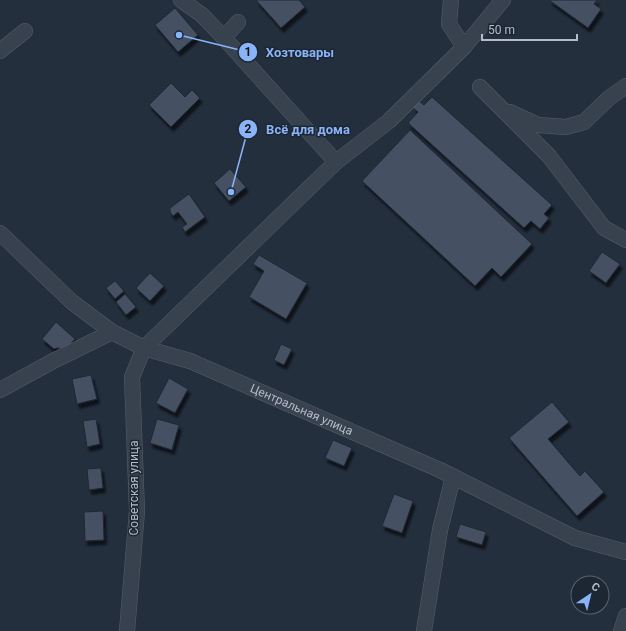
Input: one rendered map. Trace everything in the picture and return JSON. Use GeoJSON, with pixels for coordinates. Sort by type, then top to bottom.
{"type":"FeatureCollection","features":[{"type":"Feature","properties":{"kind":"street"},"geometry":{"type":"LineString","coordinates":[[181,0],[202,15],[336,162]]}},
{"type":"Feature","properties":{"kind":"street"},"geometry":{"type":"LineString","coordinates":[[451,0],[449,24],[464,47]]}},
{"type":"Feature","properties":{"kind":"street"},"geometry":{"type":"LineString","coordinates":[[144,348],[336,162],[389,121],[464,47],[503,0]]}},
{"type":"Feature","properties":{"kind":"street"},"geometry":{"type":"LineString","coordinates":[[224,38],[238,22]]}},
{"type":"Feature","properties":{"kind":"street"},"geometry":{"type":"LineString","coordinates":[[0,52],[25,32]]}},
{"type":"Feature","properties":{"kind":"street"},"geometry":{"type":"LineString","coordinates":[[501,108],[538,125],[566,127],[584,122],[609,98],[626,86]]}},
{"type":"Feature","properties":{"kind":"street"},"geometry":{"type":"LineString","coordinates":[[480,87],[549,156],[604,228],[626,240]]}},
{"type":"Feature","properties":{"kind":"street"},"geometry":{"type":"LineString","coordinates":[[331,141],[336,162]]}},
{"type":"Feature","properties":{"kind":"street","name":"Центральная улица"},"geometry":{"type":"LineString","coordinates":[[0,233],[72,302],[112,332],[144,348],[190,361],[453,476],[575,538],[626,552]]}},
{"type":"Feature","properties":{"kind":"street"},"geometry":{"type":"LineString","coordinates":[[0,390],[55,360],[112,332]]}},
{"type":"Feature","properties":{"kind":"street","name":"Советская улица"},"geometry":{"type":"LineString","coordinates":[[127,631],[137,511],[132,377],[144,348]]}},
{"type":"Feature","properties":{"kind":"street"},"geometry":{"type":"LineString","coordinates":[[424,631],[440,530],[453,476]]}},
{"type":"Feature","properties":{"kind":"street"},"geometry":{"type":"LineString","coordinates":[[621,631],[626,616]]}},
{"type":"Feature","properties":{"kind":"building"},"geometry":{"type":"Polygon","coordinates":[[[256,0],[299,0],[305,7],[281,28],[256,0]]]}},
{"type":"Feature","properties":{"kind":"building"},"geometry":{"type":"Polygon","coordinates":[[[549,0],[597,0],[594,4],[601,9],[588,28],[549,0]]]}},
{"type":"Feature","properties":{"kind":"building"},"geometry":{"type":"Polygon","coordinates":[[[175,8],[198,35],[178,52],[155,25],[175,8]]]}},
{"type":"Feature","properties":{"kind":"building"},"geometry":{"type":"Polygon","coordinates":[[[171,83],[185,97],[192,90],[200,98],[171,127],[149,105],[171,83]]]}},
{"type":"Feature","properties":{"kind":"building"},"geometry":{"type":"Polygon","coordinates":[[[432,97],[552,205],[544,214],[549,218],[540,229],[531,221],[524,228],[408,123],[418,112],[413,108],[419,101],[424,105],[432,97]]]}},
{"type":"Feature","properties":{"kind":"building"},"geometry":{"type":"Polygon","coordinates":[[[410,130],[532,244],[501,277],[492,268],[475,286],[362,181],[410,130]]]}},
{"type":"Feature","properties":{"kind":"building"},"geometry":{"type":"Polygon","coordinates":[[[230,169],[246,187],[229,201],[214,183],[230,169]]]}},
{"type":"Feature","properties":{"kind":"building"},"geometry":{"type":"Polygon","coordinates":[[[189,194],[205,217],[185,232],[182,227],[187,224],[178,212],[173,216],[170,212],[170,208],[189,194]]]}},
{"type":"Feature","properties":{"kind":"building"},"geometry":{"type":"Polygon","coordinates":[[[602,252],[620,264],[606,283],[589,271],[602,252]]]}},
{"type":"Feature","properties":{"kind":"building"},"geometry":{"type":"Polygon","coordinates":[[[259,255],[307,283],[286,319],[249,297],[264,271],[253,264],[259,255]]]}},
{"type":"Feature","properties":{"kind":"building"},"geometry":{"type":"Polygon","coordinates":[[[150,273],[164,286],[150,301],[136,288],[150,273]]]}},
{"type":"Feature","properties":{"kind":"building"},"geometry":{"type":"Polygon","coordinates":[[[115,281],[124,291],[115,299],[106,288],[115,281]]]}},
{"type":"Feature","properties":{"kind":"building"},"geometry":{"type":"Polygon","coordinates":[[[125,294],[136,307],[126,315],[116,302],[125,294]]]}},
{"type":"Feature","properties":{"kind":"building"},"geometry":{"type":"Polygon","coordinates":[[[56,322],[75,339],[66,349],[54,349],[42,339],[56,322]]]}},
{"type":"Feature","properties":{"kind":"building"},"geometry":{"type":"Polygon","coordinates":[[[281,344],[292,349],[284,365],[274,360],[281,344]]]}},
{"type":"Feature","properties":{"kind":"building"},"geometry":{"type":"Polygon","coordinates":[[[91,375],[97,399],[77,404],[72,379],[91,375]]]}},
{"type":"Feature","properties":{"kind":"building"},"geometry":{"type":"Polygon","coordinates":[[[169,378],[188,389],[175,413],[156,403],[169,378]]]}},
{"type":"Feature","properties":{"kind":"building"},"geometry":{"type":"Polygon","coordinates":[[[552,402],[569,422],[548,439],[580,476],[585,471],[604,492],[577,516],[509,438],[552,402]]]}},
{"type":"Feature","properties":{"kind":"building"},"geometry":{"type":"Polygon","coordinates":[[[96,419],[100,444],[87,447],[83,421],[96,419]]]}},
{"type":"Feature","properties":{"kind":"building"},"geometry":{"type":"Polygon","coordinates":[[[157,419],[179,425],[172,450],[150,443],[157,419]]]}},
{"type":"Feature","properties":{"kind":"building"},"geometry":{"type":"Polygon","coordinates":[[[333,440],[352,448],[344,466],[325,458],[333,440]]]}},
{"type":"Feature","properties":{"kind":"building"},"geometry":{"type":"Polygon","coordinates":[[[101,468],[103,488],[89,490],[87,469],[101,468]]]}},
{"type":"Feature","properties":{"kind":"building"},"geometry":{"type":"Polygon","coordinates":[[[394,494],[413,501],[402,533],[382,526],[394,494]]]}},
{"type":"Feature","properties":{"kind":"building"},"geometry":{"type":"Polygon","coordinates":[[[103,511],[104,540],[85,541],[84,512],[103,511]]]}},
{"type":"Feature","properties":{"kind":"building"},"geometry":{"type":"Polygon","coordinates":[[[460,524],[486,532],[482,545],[456,537],[460,524]]]}},
{"type":"Feature","properties":{"kind":"place","name":"Хозтовары"},"geometry":{"type":"Point","coordinates":[179,35]}},
{"type":"Feature","properties":{"kind":"place","name":"Всё для дома"},"geometry":{"type":"Point","coordinates":[231,192]}}]}
